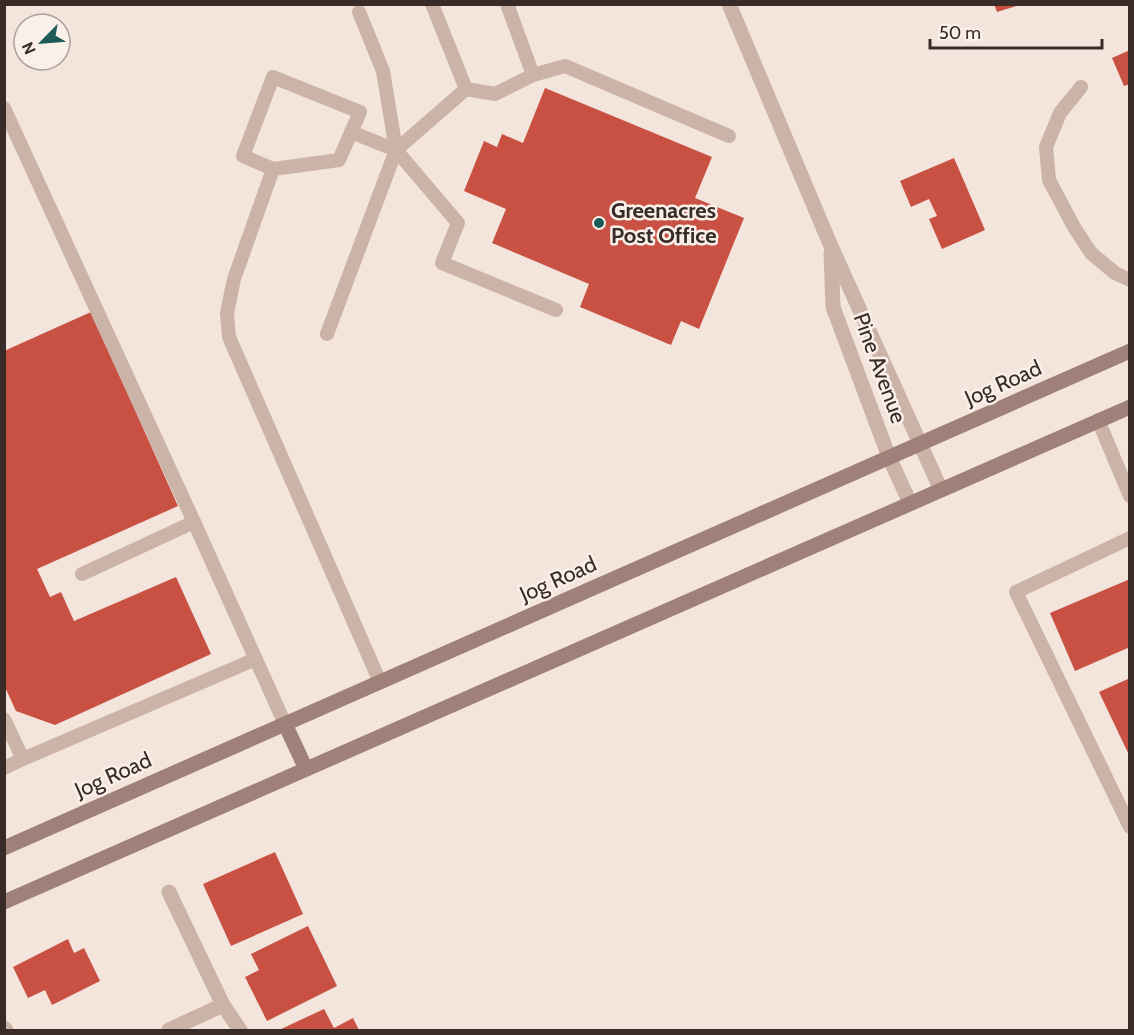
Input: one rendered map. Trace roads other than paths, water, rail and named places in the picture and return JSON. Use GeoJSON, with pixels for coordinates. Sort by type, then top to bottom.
{"type":"FeatureCollection","features":[{"type":"Feature","properties":{"kind":"main road","name":"Jog Road"},"geometry":{"type":"LineString","coordinates":[[4,848],[1130,351]]}},
{"type":"Feature","properties":{"kind":"main road"},"geometry":{"type":"LineString","coordinates":[[4,902],[1130,406]]}},
{"type":"Feature","properties":{"kind":"main road"},"geometry":{"type":"LineString","coordinates":[[285,724],[306,769]]}},
{"type":"Feature","properties":{"kind":"street","name":"Pine Avenue"},"geometry":{"type":"LineString","coordinates":[[729,4],[830,244],[941,490]]}},
{"type":"Feature","properties":{"kind":"street","name":"Pine Avenue"},"geometry":{"type":"LineString","coordinates":[[830,244],[833,307],[889,457],[910,503]]}},
{"type":"Feature","properties":{"kind":"street"},"geometry":{"type":"LineString","coordinates":[[169,892],[223,1005],[240,1030]]}},
{"type":"Feature","properties":{"kind":"street"},"geometry":{"type":"LineString","coordinates":[[169,1030],[223,1005]]}},
{"type":"Feature","properties":{"kind":"lane"},"geometry":{"type":"LineString","coordinates":[[432,4],[466,89]]}},
{"type":"Feature","properties":{"kind":"lane"},"geometry":{"type":"LineString","coordinates":[[507,4],[533,75]]}},
{"type":"Feature","properties":{"kind":"lane"},"geometry":{"type":"LineString","coordinates":[[359,12],[383,71],[396,150]]}},
{"type":"Feature","properties":{"kind":"lane"},"geometry":{"type":"LineString","coordinates":[[466,89],[495,94],[533,75],[565,66],[729,136]]}},
{"type":"Feature","properties":{"kind":"lane"},"geometry":{"type":"LineString","coordinates":[[273,77],[360,112],[339,160],[273,169],[243,156],[273,77]]}},
{"type":"Feature","properties":{"kind":"lane"},"geometry":{"type":"LineString","coordinates":[[1081,87],[1060,113],[1046,147],[1049,180],[1091,254],[1115,273],[1130,280]]}},
{"type":"Feature","properties":{"kind":"lane"},"geometry":{"type":"LineString","coordinates":[[327,333],[396,150],[466,89]]}},
{"type":"Feature","properties":{"kind":"lane"},"geometry":{"type":"LineString","coordinates":[[4,108],[285,724]]}},
{"type":"Feature","properties":{"kind":"lane"},"geometry":{"type":"LineString","coordinates":[[351,132],[396,150],[458,223],[442,263],[556,310]]}},
{"type":"Feature","properties":{"kind":"lane"},"geometry":{"type":"LineString","coordinates":[[273,169],[234,279],[227,314],[229,337],[380,682]]}},
{"type":"Feature","properties":{"kind":"lane"},"geometry":{"type":"LineString","coordinates":[[1098,420],[1130,496]]}},
{"type":"Feature","properties":{"kind":"lane"},"geometry":{"type":"LineString","coordinates":[[82,574],[194,522]]}},
{"type":"Feature","properties":{"kind":"lane"},"geometry":{"type":"LineString","coordinates":[[1130,538],[1016,592],[1130,827]]}},
{"type":"Feature","properties":{"kind":"lane"},"geometry":{"type":"LineString","coordinates":[[4,768],[256,659]]}},
{"type":"Feature","properties":{"kind":"lane"},"geometry":{"type":"LineString","coordinates":[[4,718],[23,759]]}},
{"type":"Feature","properties":{"kind":"place","name":"Greenacres Post Office"},"geometry":{"type":"Point","coordinates":[599,223]}}]}
